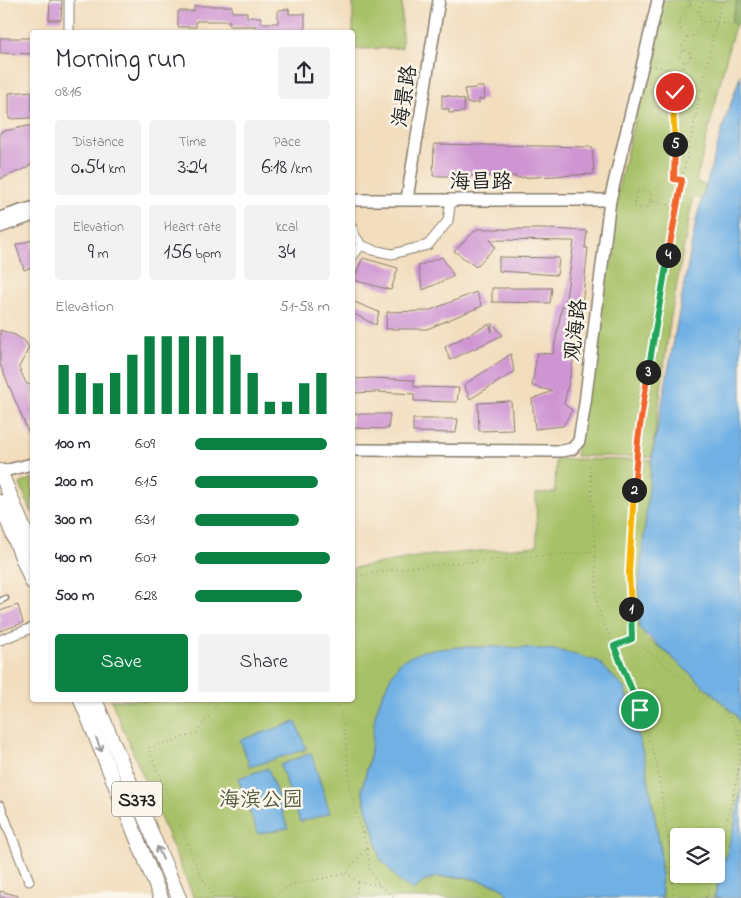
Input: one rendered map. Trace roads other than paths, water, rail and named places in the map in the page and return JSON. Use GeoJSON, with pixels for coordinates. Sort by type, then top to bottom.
{"type":"FeatureCollection","features":[{"type":"Feature","properties":{"kind":"main road"},"geometry":{"type":"LineString","coordinates":[[0,471],[30,544]]}},
{"type":"Feature","properties":{"kind":"main road"},"geometry":{"type":"LineString","coordinates":[[0,502],[30,577]]}},
{"type":"Feature","properties":{"kind":"main road","name":"S373"},"geometry":{"type":"LineString","coordinates":[[82,702],[161,898]]}},
{"type":"Feature","properties":{"kind":"main road","name":"S373"},"geometry":{"type":"LineString","coordinates":[[97,702],[179,898]]}},
{"type":"Feature","properties":{"kind":"street"},"geometry":{"type":"LineString","coordinates":[[69,0],[69,30]]}},
{"type":"Feature","properties":{"kind":"street","name":"海景路"},"geometry":{"type":"LineString","coordinates":[[407,199],[439,0]]}},
{"type":"Feature","properties":{"kind":"street","name":"观海路"},"geometry":{"type":"LineString","coordinates":[[355,450],[562,451],[572,449],[578,441],[585,403],[610,200],[658,0]]}},
{"type":"Feature","properties":{"kind":"street"},"geometry":{"type":"LineString","coordinates":[[355,236],[362,245],[373,250],[392,254],[428,245],[448,221],[451,199]]}},
{"type":"Feature","properties":{"kind":"street","name":"海昌路"},"geometry":{"type":"LineString","coordinates":[[355,200],[610,200]]}},
{"type":"Feature","properties":{"kind":"street"},"geometry":{"type":"LineString","coordinates":[[0,218],[30,208]]}},
{"type":"Feature","properties":{"kind":"street"},"geometry":{"type":"LineString","coordinates":[[0,227],[30,216]]}},
{"type":"Feature","properties":{"kind":"street"},"geometry":{"type":"LineString","coordinates":[[355,253],[362,245]]}},
{"type":"Feature","properties":{"kind":"street"},"geometry":{"type":"LineString","coordinates":[[0,471],[30,464]]}},
{"type":"Feature","properties":{"kind":"street"},"geometry":{"type":"LineString","coordinates":[[0,640],[30,629]]}},
{"type":"Feature","properties":{"kind":"street"},"geometry":{"type":"LineString","coordinates":[[0,806],[29,881]]}},
{"type":"Feature","properties":{"kind":"lane"},"geometry":{"type":"LineString","coordinates":[[0,601],[6,598]]}},
{"type":"Feature","properties":{"kind":"water"},"geometry":{"type":"Polygon","coordinates":[[[741,74],[741,725],[736,715],[639,628],[639,585],[652,457],[697,216],[725,120],[741,74]]]}},
{"type":"Feature","properties":{"kind":"water"},"geometry":{"type":"Polygon","coordinates":[[[459,647],[557,650],[598,661],[625,689],[645,761],[660,846],[662,898],[510,898],[500,886],[465,877],[436,877],[425,881],[413,890],[399,881],[380,858],[362,789],[370,756],[375,716],[380,700],[391,676],[401,661],[423,651],[459,647]]]}},
{"type":"Feature","properties":{"kind":"water"},"geometry":{"type":"Polygon","coordinates":[[[296,722],[306,749],[250,767],[240,740],[296,722]]]}},
{"type":"Feature","properties":{"kind":"water"},"geometry":{"type":"Polygon","coordinates":[[[311,753],[330,813],[300,822],[280,765],[311,753]]]}},
{"type":"Feature","properties":{"kind":"water"},"geometry":{"type":"Polygon","coordinates":[[[268,768],[288,828],[258,834],[238,778],[268,768]]]}},
{"type":"Feature","properties":{"kind":"water"},"geometry":{"type":"Polygon","coordinates":[[[741,789],[741,898],[714,898],[718,883],[725,883],[725,859],[735,823],[741,789]]]}},
{"type":"Feature","properties":{"kind":"park label","name":"海滨公园"},"geometry":{"type":"Point","coordinates":[261,799]}}]}
